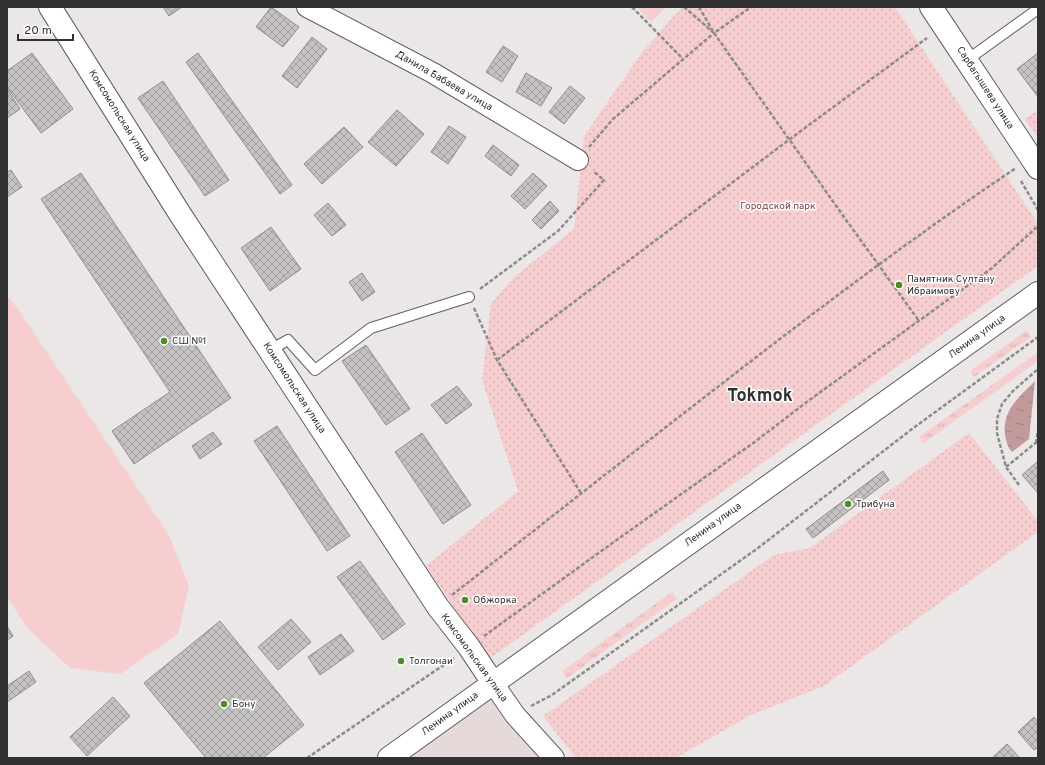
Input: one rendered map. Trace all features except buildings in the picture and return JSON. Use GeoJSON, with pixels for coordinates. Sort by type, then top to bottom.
{"type":"FeatureCollection","features":[{"type":"Feature","properties":{"kind":"street","name":"Комсомольская улица"},"geometry":{"type":"LineString","coordinates":[[50,7],[180,214],[438,607],[469,647],[515,715],[554,758]]}},
{"type":"Feature","properties":{"kind":"street","name":"Данила Бабаева улица"},"geometry":{"type":"LineString","coordinates":[[307,7],[433,73],[578,160]]}},
{"type":"Feature","properties":{"kind":"street","name":"Сарбагышева улица"},"geometry":{"type":"LineString","coordinates":[[931,7],[1035,163]]}},
{"type":"Feature","properties":{"kind":"street","name":"Ленина улица"},"geometry":{"type":"LineString","coordinates":[[389,758],[1038,293]]}},
{"type":"Feature","properties":{"kind":"lane"},"geometry":{"type":"LineString","coordinates":[[967,60],[1038,8]]}},
{"type":"Feature","properties":{"kind":"lane"},"geometry":{"type":"LineString","coordinates":[[270,350],[288,340],[315,370],[371,328],[469,297]]}},
{"type":"Feature","properties":{"kind":"path"},"geometry":{"type":"LineString","coordinates":[[632,7],[683,59]]}},
{"type":"Feature","properties":{"kind":"path"},"geometry":{"type":"LineString","coordinates":[[684,7],[714,33]]}},
{"type":"Feature","properties":{"kind":"path"},"geometry":{"type":"LineString","coordinates":[[699,7],[714,33],[919,321]]}},
{"type":"Feature","properties":{"kind":"path"},"geometry":{"type":"LineString","coordinates":[[714,33],[750,7]]}},
{"type":"Feature","properties":{"kind":"path"},"geometry":{"type":"LineString","coordinates":[[497,360],[790,139],[944,26]]}},
{"type":"Feature","properties":{"kind":"path"},"geometry":{"type":"LineString","coordinates":[[438,607],[581,493],[878,265],[1035,163]]}},
{"type":"Feature","properties":{"kind":"path"},"geometry":{"type":"LineString","coordinates":[[308,758],[469,647],[610,544],[756,441],[808,401],[992,268],[1038,226]]}},
{"type":"Feature","properties":{"kind":"path"},"geometry":{"type":"LineString","coordinates":[[469,297],[497,360],[581,493]]}},
{"type":"Feature","properties":{"kind":"path"},"geometry":{"type":"LineString","coordinates":[[515,715],[552,695],[758,548],[912,430],[1038,337]]}},
{"type":"Feature","properties":{"kind":"path"},"geometry":{"type":"LineString","coordinates":[[1019,485],[1006,467],[997,433],[997,419],[1002,404],[1038,369]]}},
{"type":"Feature","properties":{"kind":"path"},"geometry":{"type":"LineString","coordinates":[[1006,467],[1037,442],[1038,430]]}},
{"type":"Feature","properties":{"kind":"shaded area"},"geometry":{"type":"Polygon","coordinates":[[[491,694],[545,758],[404,758],[491,694]]]}},
{"type":"Feature","properties":{"kind":"green space"},"geometry":{"type":"Polygon","coordinates":[[[637,7],[666,7],[651,22],[637,7]]]}},
{"type":"Feature","properties":{"kind":"green space","name":"Городской парк"},"geometry":{"type":"Polygon","coordinates":[[[682,7],[895,7],[1038,224],[1038,266],[489,659],[426,566],[518,491],[482,380],[491,304],[513,278],[574,229],[584,136],[643,51],[682,7]]]}},
{"type":"Feature","properties":{"kind":"green space"},"geometry":{"type":"Polygon","coordinates":[[[1038,110],[1038,138],[1025,119],[1038,110]]]}},
{"type":"Feature","properties":{"kind":"green space"},"geometry":{"type":"Polygon","coordinates":[[[7,296],[18,309],[169,535],[189,586],[178,634],[120,674],[70,668],[28,629],[7,597],[7,296]]]}},
{"type":"Feature","properties":{"kind":"green space"},"geometry":{"type":"Polygon","coordinates":[[[1027,330],[1031,337],[974,377],[970,371],[1027,330]]]}},
{"type":"Feature","properties":{"kind":"green space"},"geometry":{"type":"Polygon","coordinates":[[[1038,352],[1038,361],[924,443],[919,437],[1038,352]]]}},
{"type":"Feature","properties":{"kind":"green space"},"geometry":{"type":"Polygon","coordinates":[[[969,433],[1038,521],[1038,532],[824,686],[749,716],[676,758],[576,758],[543,716],[774,555],[810,548],[969,433]]]}},
{"type":"Feature","properties":{"kind":"green space"},"geometry":{"type":"Polygon","coordinates":[[[672,592],[677,599],[567,678],[562,671],[672,592]]]}},
{"type":"Feature","properties":{"kind":"water"},"geometry":{"type":"Polygon","coordinates":[[[1035,381],[1029,439],[1012,452],[1007,444],[1005,435],[1006,418],[1013,405],[1035,381]]]}},
{"type":"Feature","properties":{"kind":"place","name":"Памятник Султану Ибраимову"},"geometry":{"type":"Point","coordinates":[899,285]}},
{"type":"Feature","properties":{"kind":"place","name":"СШ №1"},"geometry":{"type":"Point","coordinates":[164,341]}},
{"type":"Feature","properties":{"kind":"place","name":"Трибуна"},"geometry":{"type":"Point","coordinates":[848,504]}},
{"type":"Feature","properties":{"kind":"place","name":"Обжорка"},"geometry":{"type":"Point","coordinates":[465,600]}},
{"type":"Feature","properties":{"kind":"place","name":"Толгонаи"},"geometry":{"type":"Point","coordinates":[401,661]}},
{"type":"Feature","properties":{"kind":"place","name":"Бону"},"geometry":{"type":"Point","coordinates":[224,704]}},
{"type":"Feature","properties":{"kind":"district","name":"Tokmok"},"geometry":{"type":"Point","coordinates":[760,396]}}]}
